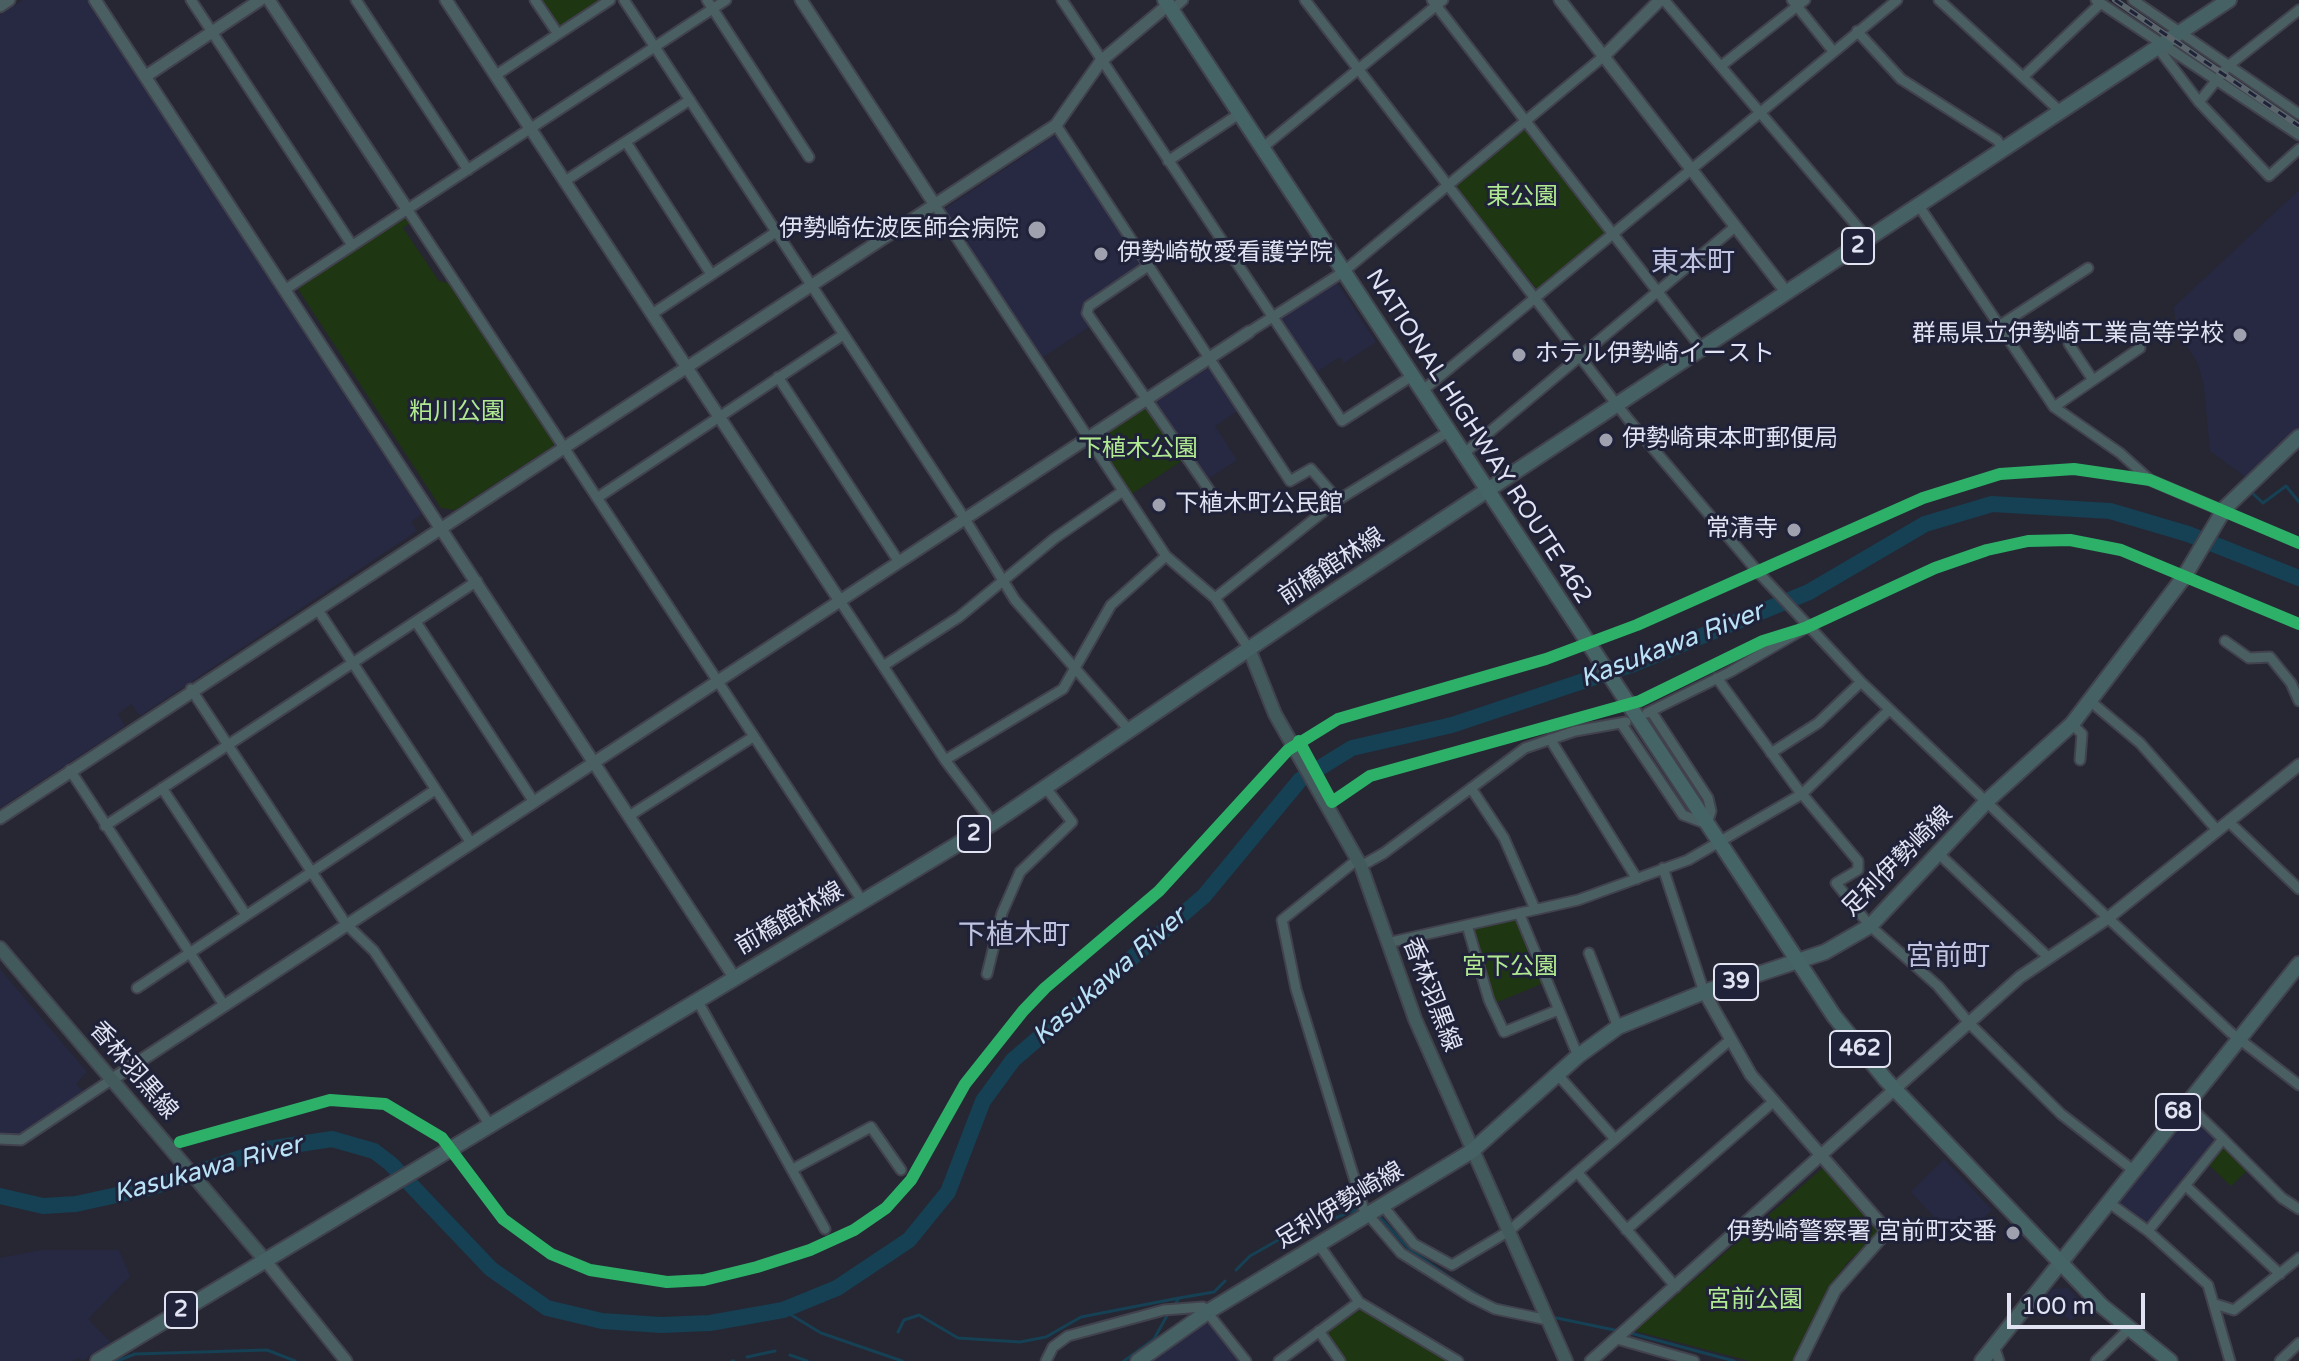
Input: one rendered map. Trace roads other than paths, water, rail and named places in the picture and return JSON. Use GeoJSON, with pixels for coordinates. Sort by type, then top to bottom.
{"type":"FeatureCollection","features":[{"type":"Feature","properties":{"kind":"highway","name":"NATIONAL HIGHWAY ROUTE 462"},"geometry":{"type":"LineString","coordinates":[[1168,5],[1834,1016],[1895,1090],[2061,1263],[2128,1330],[2170,1361]]}},
{"type":"Feature","properties":{"kind":"main road","name":"2"},"geometry":{"type":"LineString","coordinates":[[1487,491],[2161,47],[2219,3]]}},
{"type":"Feature","properties":{"kind":"main road","name":"足利伊勢崎線"},"geometry":{"type":"LineString","coordinates":[[1138,1361],[1209,1311],[1319,1245],[1371,1209],[1472,1151],[1578,1056],[1618,1027],[1704,992],[1836,947],[1870,926],[1988,800],[2072,724],[2186,574],[2222,512],[2299,437]]}},
{"type":"Feature","properties":{"kind":"main road","name":"前橋館林線"},"geometry":{"type":"LineString","coordinates":[[98,1361],[993,823],[1487,491]]}},
{"type":"Feature","properties":{"kind":"main road","name":"香林羽黒線"},"geometry":{"type":"LineString","coordinates":[[1249,649],[1274,712],[1360,862],[1415,1019],[1566,1361]]}},
{"type":"Feature","properties":{"kind":"main road","name":"香林羽黒線"},"geometry":{"type":"LineString","coordinates":[[0,948],[264,1259]]}},
{"type":"Feature","properties":{"kind":"main road","name":"68"},"geometry":{"type":"LineString","coordinates":[[1982,1361],[2299,964]]}},
{"type":"Feature","properties":{"kind":"street"},"geometry":{"type":"LineString","coordinates":[[0,6],[9,0]]}},
{"type":"Feature","properties":{"kind":"street"},"geometry":{"type":"LineString","coordinates":[[95,0],[734,977]]}},
{"type":"Feature","properties":{"kind":"street"},"geometry":{"type":"LineString","coordinates":[[191,0],[352,245]]}},
{"type":"Feature","properties":{"kind":"street"},"geometry":{"type":"LineString","coordinates":[[146,76],[260,0]]}},
{"type":"Feature","properties":{"kind":"street"},"geometry":{"type":"LineString","coordinates":[[269,0],[863,902]]}},
{"type":"Feature","properties":{"kind":"street"},"geometry":{"type":"LineString","coordinates":[[356,0],[468,170]]}},
{"type":"Feature","properties":{"kind":"street"},"geometry":{"type":"LineString","coordinates":[[446,0],[945,760],[993,823]]}},
{"type":"Feature","properties":{"kind":"street"},"geometry":{"type":"LineString","coordinates":[[535,0],[558,34]]}},
{"type":"Feature","properties":{"kind":"street"},"geometry":{"type":"LineString","coordinates":[[496,75],[610,0]]}},
{"type":"Feature","properties":{"kind":"street"},"geometry":{"type":"LineString","coordinates":[[624,0],[965,519],[1002,581],[1130,731]]}},
{"type":"Feature","properties":{"kind":"street"},"geometry":{"type":"LineString","coordinates":[[286,289],[654,47],[710,4],[726,0]]}},
{"type":"Feature","properties":{"kind":"street"},"geometry":{"type":"LineString","coordinates":[[801,0],[1166,556],[1215,598],[1249,649]]}},
{"type":"Feature","properties":{"kind":"street"},"geometry":{"type":"LineString","coordinates":[[1062,0],[1342,421],[1412,376]]}},
{"type":"Feature","properties":{"kind":"street"},"geometry":{"type":"LineString","coordinates":[[0,818],[191,689],[318,610],[1056,125],[1101,61],[1168,5],[1183,0]]}},
{"type":"Feature","properties":{"kind":"street"},"geometry":{"type":"LineString","coordinates":[[1305,0],[1618,404],[1758,572],[1889,710],[1988,800],[2108,918],[2238,1039],[2299,1085]]}},
{"type":"Feature","properties":{"kind":"street"},"geometry":{"type":"LineString","coordinates":[[1560,0],[1787,293]]}},
{"type":"Feature","properties":{"kind":"street"},"geometry":{"type":"LineString","coordinates":[[0,1139],[21,1140],[1343,272],[1604,56],[1662,0],[1868,239]]}},
{"type":"Feature","properties":{"kind":"street"},"geometry":{"type":"LineString","coordinates":[[1422,391],[1897,0]]}},
{"type":"Feature","properties":{"kind":"street"},"geometry":{"type":"LineString","coordinates":[[2133,0],[2299,114]]}},
{"type":"Feature","properties":{"kind":"street"},"geometry":{"type":"LineString","coordinates":[[1943,1],[2061,112]]}},
{"type":"Feature","properties":{"kind":"street"},"geometry":{"type":"LineString","coordinates":[[1262,148],[1437,2],[1702,349]]}},
{"type":"Feature","properties":{"kind":"street"},"geometry":{"type":"LineString","coordinates":[[1721,66],[1798,2],[1833,51]]}},
{"type":"Feature","properties":{"kind":"street"},"geometry":{"type":"LineString","coordinates":[[2023,77],[2098,2],[2161,47],[2299,135]]}},
{"type":"Feature","properties":{"kind":"street"},"geometry":{"type":"LineString","coordinates":[[710,4],[809,157]]}},
{"type":"Feature","properties":{"kind":"street"},"geometry":{"type":"LineString","coordinates":[[2199,102],[2228,66],[2299,10]]}},
{"type":"Feature","properties":{"kind":"street"},"geometry":{"type":"LineString","coordinates":[[1857,31],[1901,79],[1986,132],[2004,150]]}},
{"type":"Feature","properties":{"kind":"street"},"geometry":{"type":"LineString","coordinates":[[2161,47],[2199,102],[2269,176],[2299,149]]}},
{"type":"Feature","properties":{"kind":"street"},"geometry":{"type":"LineString","coordinates":[[565,181],[690,100]]}},
{"type":"Feature","properties":{"kind":"street"},"geometry":{"type":"LineString","coordinates":[[1168,161],[1239,114]]}},
{"type":"Feature","properties":{"kind":"street"},"geometry":{"type":"LineString","coordinates":[[1056,125],[1290,481],[1311,469],[1338,500]]}},
{"type":"Feature","properties":{"kind":"street"},"geometry":{"type":"LineString","coordinates":[[626,142],[711,274]]}},
{"type":"Feature","properties":{"kind":"street"},"geometry":{"type":"LineString","coordinates":[[1919,206],[2054,407],[2120,453],[2150,480],[2222,512]]}},
{"type":"Feature","properties":{"kind":"street"},"geometry":{"type":"LineString","coordinates":[[1462,455],[1736,226]]}},
{"type":"Feature","properties":{"kind":"street"},"geometry":{"type":"LineString","coordinates":[[652,314],[776,232]]}},
{"type":"Feature","properties":{"kind":"street"},"geometry":{"type":"LineString","coordinates":[[1148,266],[1089,306],[1087,313],[1214,497]]}},
{"type":"Feature","properties":{"kind":"street"},"geometry":{"type":"LineString","coordinates":[[1999,326],[2088,268]]}},
{"type":"Feature","properties":{"kind":"street"},"geometry":{"type":"LineString","coordinates":[[597,498],[843,335]]}},
{"type":"Feature","properties":{"kind":"street"},"geometry":{"type":"LineString","coordinates":[[2069,344],[2093,380]]}},
{"type":"Feature","properties":{"kind":"street"},"geometry":{"type":"LineString","coordinates":[[2054,407],[2140,348]]}},
{"type":"Feature","properties":{"kind":"street"},"geometry":{"type":"LineString","coordinates":[[778,377],[899,562]]}},
{"type":"Feature","properties":{"kind":"street"},"geometry":{"type":"LineString","coordinates":[[1215,598],[1338,500],[1448,432]]}},
{"type":"Feature","properties":{"kind":"street"},"geometry":{"type":"LineString","coordinates":[[883,666],[959,617],[1123,491]]}},
{"type":"Feature","properties":{"kind":"street"},"geometry":{"type":"LineString","coordinates":[[945,760],[1063,689],[1111,605],[1166,556]]}},
{"type":"Feature","properties":{"kind":"street"},"geometry":{"type":"LineString","coordinates":[[105,826],[477,581]]}},
{"type":"Feature","properties":{"kind":"street"},"geometry":{"type":"LineString","coordinates":[[318,610],[471,843]]}},
{"type":"Feature","properties":{"kind":"street"},"geometry":{"type":"LineString","coordinates":[[416,622],[534,802]]}},
{"type":"Feature","properties":{"kind":"street"},"geometry":{"type":"LineString","coordinates":[[1546,1317],[1495,1309],[1471,1297],[1401,1253],[1371,1209],[1296,989],[1282,920],[1526,747],[1624,722],[1683,815],[1707,824],[1710,804],[1649,712],[1717,678],[1807,624]]}},
{"type":"Feature","properties":{"kind":"street"},"geometry":{"type":"LineString","coordinates":[[2225,641],[2249,658],[2270,657],[2291,683],[2299,701]]}},
{"type":"Feature","properties":{"kind":"street"},"geometry":{"type":"LineString","coordinates":[[1717,678],[1802,794],[1858,861],[1858,870],[1836,883],[1870,926],[1938,986],[1970,1024],[2061,1114],[2133,1170]]}},
{"type":"Feature","properties":{"kind":"street"},"geometry":{"type":"LineString","coordinates":[[1771,753],[1818,723],[1861,682]]}},
{"type":"Feature","properties":{"kind":"street"},"geometry":{"type":"LineString","coordinates":[[191,689],[346,924],[374,951],[490,1125]]}},
{"type":"Feature","properties":{"kind":"street"},"geometry":{"type":"LineString","coordinates":[[2090,701],[2140,743],[2217,830]]}},
{"type":"Feature","properties":{"kind":"street"},"geometry":{"type":"LineString","coordinates":[[1387,943],[1596,895],[1688,860],[1802,794],[1889,710]]}},
{"type":"Feature","properties":{"kind":"street"},"geometry":{"type":"LineString","coordinates":[[2072,724],[2082,734],[2080,760]]}},
{"type":"Feature","properties":{"kind":"street"},"geometry":{"type":"LineString","coordinates":[[629,816],[753,737]]}},
{"type":"Feature","properties":{"kind":"street"},"geometry":{"type":"LineString","coordinates":[[1550,739],[1637,879]]}},
{"type":"Feature","properties":{"kind":"street"},"geometry":{"type":"LineString","coordinates":[[1591,1361],[2020,977],[2108,918],[2299,765]]}},
{"type":"Feature","properties":{"kind":"street"},"geometry":{"type":"LineString","coordinates":[[70,770],[224,1005]]}},
{"type":"Feature","properties":{"kind":"street"},"geometry":{"type":"LineString","coordinates":[[162,788],[246,915]]}},
{"type":"Feature","properties":{"kind":"street"},"geometry":{"type":"LineString","coordinates":[[987,974],[997,944],[1002,913],[1020,872],[1072,822],[1046,788]]}},
{"type":"Feature","properties":{"kind":"street"},"geometry":{"type":"LineString","coordinates":[[1471,788],[1504,838],[1535,909]]}},
{"type":"Feature","properties":{"kind":"street"},"geometry":{"type":"LineString","coordinates":[[137,988],[435,790]]}},
{"type":"Feature","properties":{"kind":"street"},"geometry":{"type":"LineString","coordinates":[[2228,821],[2299,889]]}},
{"type":"Feature","properties":{"kind":"street"},"geometry":{"type":"LineString","coordinates":[[1939,854],[2048,957]]}},
{"type":"Feature","properties":{"kind":"street"},"geometry":{"type":"LineString","coordinates":[[1663,868],[1704,992],[1730,1040],[1773,1102],[1887,1231],[1835,1290],[1800,1361]]}},
{"type":"Feature","properties":{"kind":"street"},"geometry":{"type":"LineString","coordinates":[[1519,913],[1578,1056]]}},
{"type":"Feature","properties":{"kind":"street"},"geometry":{"type":"LineString","coordinates":[[1467,925],[1489,1000],[1504,1032],[1558,1010]]}},
{"type":"Feature","properties":{"kind":"street"},"geometry":{"type":"LineString","coordinates":[[1589,953],[1618,1027]]}},
{"type":"Feature","properties":{"kind":"street"},"geometry":{"type":"LineString","coordinates":[[697,1000],[825,1229]]}},
{"type":"Feature","properties":{"kind":"street"},"geometry":{"type":"LineString","coordinates":[[1371,1209],[1414,1244],[1452,1265],[1509,1231],[1730,1040]]}},
{"type":"Feature","properties":{"kind":"street"},"geometry":{"type":"LineString","coordinates":[[1558,1075],[1615,1139]]}},
{"type":"Feature","properties":{"kind":"street"},"geometry":{"type":"LineString","coordinates":[[1626,1230],[1773,1102]]}},
{"type":"Feature","properties":{"kind":"street"},"geometry":{"type":"LineString","coordinates":[[2186,1103],[2282,1198],[2299,1209]]}},
{"type":"Feature","properties":{"kind":"street"},"geometry":{"type":"LineString","coordinates":[[793,1169],[871,1127],[901,1170]]}},
{"type":"Feature","properties":{"kind":"street"},"geometry":{"type":"LineString","coordinates":[[2148,1231],[2223,1139]]}},
{"type":"Feature","properties":{"kind":"street"},"geometry":{"type":"LineString","coordinates":[[1577,1172],[1676,1287]]}},
{"type":"Feature","properties":{"kind":"street"},"geometry":{"type":"LineString","coordinates":[[2186,1186],[2280,1274]]}},
{"type":"Feature","properties":{"kind":"street"},"geometry":{"type":"LineString","coordinates":[[2108,1202],[2201,1276],[2215,1304],[2230,1361]]}},
{"type":"Feature","properties":{"kind":"street"},"geometry":{"type":"LineString","coordinates":[[1319,1245],[1359,1302],[1456,1361]]}},
{"type":"Feature","properties":{"kind":"street"},"geometry":{"type":"LineString","coordinates":[[2215,1304],[2234,1310],[2299,1258]]}},
{"type":"Feature","properties":{"kind":"street"},"geometry":{"type":"LineString","coordinates":[[264,1259],[345,1361]]}},
{"type":"Feature","properties":{"kind":"street"},"geometry":{"type":"LineString","coordinates":[[1279,1361],[1359,1302]]}},
{"type":"Feature","properties":{"kind":"street"},"geometry":{"type":"LineString","coordinates":[[1046,1361],[1053,1347],[1068,1336],[1164,1310],[1203,1307],[1246,1361]]}},
{"type":"Feature","properties":{"kind":"street"},"geometry":{"type":"LineString","coordinates":[[2096,1361],[2128,1330]]}},
{"type":"Feature","properties":{"kind":"street"},"geometry":{"type":"LineString","coordinates":[[1319,1331],[1340,1361]]}},
{"type":"Feature","properties":{"kind":"street"},"geometry":{"type":"LineString","coordinates":[[1622,1334],[1694,1361]]}},
{"type":"Feature","properties":{"kind":"street"},"geometry":{"type":"LineString","coordinates":[[2280,1361],[2299,1343]]}},
{"type":"Feature","properties":{"kind":"street"},"geometry":{"type":"LineString","coordinates":[[1994,1346],[1999,1361]]}},
{"type":"Feature","properties":{"kind":"waterway"},"geometry":{"type":"LineString","coordinates":[[2249,490],[2263,503],[2286,486],[2299,502]]}},
{"type":"Feature","properties":{"kind":"waterway","name":"Kasukawa River"},"geometry":{"type":"LineString","coordinates":[[0,1196],[43,1206],[76,1204],[153,1187],[267,1149],[332,1139],[374,1151],[391,1164],[491,1269],[547,1308],[602,1321],[661,1325],[710,1323],[783,1310],[837,1288],[909,1240],[948,1192],[983,1101],[1013,1060],[1204,896],[1300,780],[1352,748],[1452,725],[1631,665],[1809,592],[1925,524],[1992,504],[2110,511],[2188,534],[2299,578]]}},
{"type":"Feature","properties":{"kind":"waterway"},"geometry":{"type":"LineString","coordinates":[[1236,1270],[1250,1256],[1280,1239],[1369,1205],[1372,1208]]}},
{"type":"Feature","properties":{"kind":"waterway"},"geometry":{"type":"LineString","coordinates":[[1377,1214],[1409,1249],[1452,1279],[1492,1303],[1513,1308]]}},
{"type":"Feature","properties":{"kind":"waterway"},"geometry":{"type":"LineString","coordinates":[[1174,1306],[1179,1298],[1214,1292],[1225,1281]]}},
{"type":"Feature","properties":{"kind":"waterway"},"geometry":{"type":"LineString","coordinates":[[898,1332],[904,1320],[919,1315],[958,1338],[1020,1342],[1046,1337],[1081,1317],[1179,1298]]}},
{"type":"Feature","properties":{"kind":"waterway"},"geometry":{"type":"LineString","coordinates":[[783,1310],[821,1333],[902,1361]]}},
{"type":"Feature","properties":{"kind":"waterway"},"geometry":{"type":"LineString","coordinates":[[1124,1361],[1154,1339],[1169,1312]]}},
{"type":"Feature","properties":{"kind":"waterway"},"geometry":{"type":"LineString","coordinates":[[1552,1317],[1619,1331]]}},
{"type":"Feature","properties":{"kind":"waterway"},"geometry":{"type":"LineString","coordinates":[[1630,1333],[1734,1361]]}},
{"type":"Feature","properties":{"kind":"waterway"},"geometry":{"type":"LineString","coordinates":[[117,1361],[135,1354],[267,1350],[295,1361]]}},
{"type":"Feature","properties":{"kind":"waterway"},"geometry":{"type":"LineString","coordinates":[[747,1357],[775,1351]]}},
{"type":"Feature","properties":{"kind":"waterway"},"geometry":{"type":"LineString","coordinates":[[790,1355],[807,1361]]}},
{"type":"Feature","properties":{"kind":"railway"},"geometry":{"type":"LineString","coordinates":[[2115,0],[2299,126]]}},
{"type":"Feature","properties":{"kind":"place","name":"伊勢崎佐波医師会病院"},"geometry":{"type":"Point","coordinates":[1037,230]}},
{"type":"Feature","properties":{"kind":"place","name":"伊勢崎敬愛看護学院"},"geometry":{"type":"Point","coordinates":[1101,254]}},
{"type":"Feature","properties":{"kind":"place","name":"群馬県立伊勢崎工業高等学校"},"geometry":{"type":"Point","coordinates":[2240,335]}},
{"type":"Feature","properties":{"kind":"place","name":"ホテル伊勢崎イースト"},"geometry":{"type":"Point","coordinates":[1519,355]}},
{"type":"Feature","properties":{"kind":"place","name":"伊勢崎東本町郵便局"},"geometry":{"type":"Point","coordinates":[1606,440]}},
{"type":"Feature","properties":{"kind":"place","name":"下植木町公民館"},"geometry":{"type":"Point","coordinates":[1159,505]}},
{"type":"Feature","properties":{"kind":"place","name":"常清寺"},"geometry":{"type":"Point","coordinates":[1794,530]}},
{"type":"Feature","properties":{"kind":"place","name":"伊勢崎警察署 宮前町交番"},"geometry":{"type":"Point","coordinates":[2013,1233]}},
{"type":"Feature","properties":{"kind":"district","name":"東本町"},"geometry":{"type":"Point","coordinates":[1693,264]}},
{"type":"Feature","properties":{"kind":"district","name":"下植木町"},"geometry":{"type":"Point","coordinates":[1014,937]}},
{"type":"Feature","properties":{"kind":"district","name":"宮前町"},"geometry":{"type":"Point","coordinates":[1948,958]}},
{"type":"Feature","properties":{"kind":"park label","name":"東公園"},"geometry":{"type":"Point","coordinates":[1522,198]}},
{"type":"Feature","properties":{"kind":"park label","name":"粕川公園"},"geometry":{"type":"Point","coordinates":[457,413]}},
{"type":"Feature","properties":{"kind":"park label","name":"下植木公園"},"geometry":{"type":"Point","coordinates":[1138,450]}},
{"type":"Feature","properties":{"kind":"park label","name":"宮下公園"},"geometry":{"type":"Point","coordinates":[1510,968]}},
{"type":"Feature","properties":{"kind":"park label","name":"宮前公園"},"geometry":{"type":"Point","coordinates":[1755,1301]}}]}
